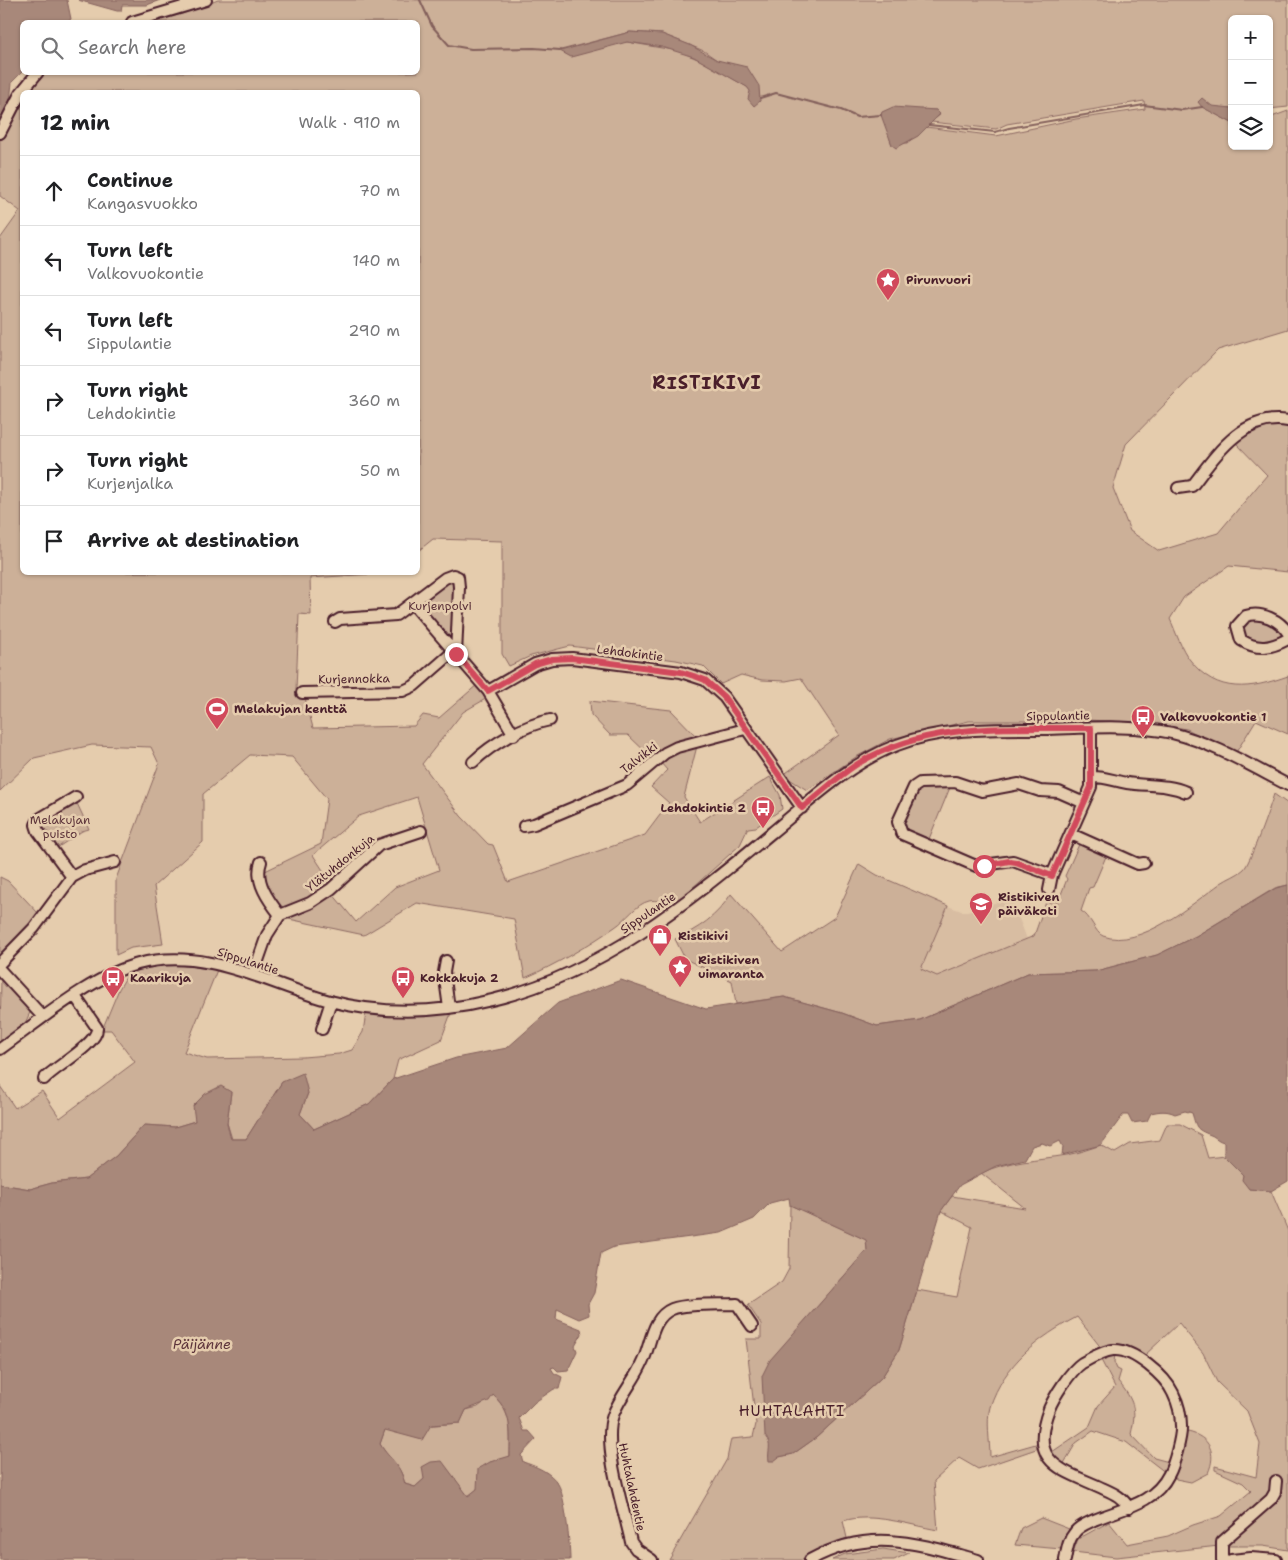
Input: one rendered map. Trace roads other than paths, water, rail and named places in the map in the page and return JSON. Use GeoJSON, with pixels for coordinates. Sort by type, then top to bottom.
{"type":"FeatureCollection","features":[{"type":"Feature","properties":{"kind":"street"},"geometry":{"type":"LineString","coordinates":[[139,20],[206,0]]}},
{"type":"Feature","properties":{"kind":"street"},"geometry":{"type":"LineString","coordinates":[[23,90],[36,75]]}},
{"type":"Feature","properties":{"kind":"street"},"geometry":{"type":"LineString","coordinates":[[0,133],[20,94]]}},
{"type":"Feature","properties":{"kind":"street"},"geometry":{"type":"LineString","coordinates":[[1178,488],[1192,486],[1224,446],[1246,428],[1261,421],[1273,419],[1288,421]]}},
{"type":"Feature","properties":{"kind":"street"},"geometry":{"type":"LineString","coordinates":[[335,622],[340,619],[396,615],[445,578],[453,575],[458,577],[460,587],[454,653]]}},
{"type":"Feature","properties":{"kind":"street"},"geometry":{"type":"LineString","coordinates":[[412,604],[488,691],[514,735]]}},
{"type":"Feature","properties":{"kind":"street"},"geometry":{"type":"LineString","coordinates":[[1288,633],[1279,624],[1260,615],[1246,616],[1237,626],[1241,640],[1260,648],[1273,647],[1288,639]]}},
{"type":"Feature","properties":{"kind":"street","name":"Kurjennokka"},"geometry":{"type":"LineString","coordinates":[[302,693],[403,691],[414,686],[454,653]]}},
{"type":"Feature","properties":{"kind":"street","name":"Lehdokintie"},"geometry":{"type":"LineString","coordinates":[[488,691],[535,664],[552,659],[572,658],[681,672],[705,680],[724,697],[802,808]]}},
{"type":"Feature","properties":{"kind":"street"},"geometry":{"type":"LineString","coordinates":[[473,762],[482,754],[514,735],[538,722],[550,720]]}},
{"type":"Feature","properties":{"kind":"street"},"geometry":{"type":"LineString","coordinates":[[1049,890],[1052,876],[1084,803],[1093,777],[1091,728]]}},
{"type":"Feature","properties":{"kind":"street","name":"Sippulantie"},"geometry":{"type":"LineString","coordinates":[[0,1049],[44,1017],[116,972],[140,963],[164,959],[210,961],[331,1001],[389,1010],[449,1008],[489,1001],[530,989],[570,973],[610,952],[690,899],[858,763],[893,746],[920,738],[963,730],[1091,728],[1153,730],[1189,738],[1216,749],[1288,786]]}},
{"type":"Feature","properties":{"kind":"street","name":"Talvikki"},"geometry":{"type":"LineString","coordinates":[[524,826],[534,824],[627,785],[665,753],[677,747],[745,729]]}},
{"type":"Feature","properties":{"kind":"street"},"geometry":{"type":"LineString","coordinates":[[1093,777],[1107,776],[1124,783],[1177,788],[1186,792]]}},
{"type":"Feature","properties":{"kind":"street"},"geometry":{"type":"LineString","coordinates":[[1052,876],[1013,861],[976,866],[902,834],[898,822],[914,787],[920,784],[954,782],[982,791],[1013,783],[1040,791],[1059,792],[1084,803]]}},
{"type":"Feature","properties":{"kind":"street"},"geometry":{"type":"LineString","coordinates":[[72,877],[38,831],[36,825],[39,819],[76,797]]}},
{"type":"Feature","properties":{"kind":"street","name":"Ylätuhdonkuja"},"geometry":{"type":"LineString","coordinates":[[280,915],[310,903],[331,889],[379,845],[421,830]]}},
{"type":"Feature","properties":{"kind":"street"},"geometry":{"type":"LineString","coordinates":[[1070,834],[1138,864],[1144,863]]}},
{"type":"Feature","properties":{"kind":"street"},"geometry":{"type":"LineString","coordinates":[[0,963],[34,928],[72,877],[85,870],[115,862]]}},
{"type":"Feature","properties":{"kind":"street"},"geometry":{"type":"LineString","coordinates":[[253,975],[267,935],[280,915],[269,901],[261,884],[259,869],[261,862]]}},
{"type":"Feature","properties":{"kind":"street"},"geometry":{"type":"LineString","coordinates":[[446,961],[444,972],[449,1008]]}},
{"type":"Feature","properties":{"kind":"street"},"geometry":{"type":"LineString","coordinates":[[0,970],[44,1017]]}},
{"type":"Feature","properties":{"kind":"street"},"geometry":{"type":"LineString","coordinates":[[44,1079],[52,1070],[93,1040],[97,1033],[97,1028],[76,996]]}},
{"type":"Feature","properties":{"kind":"street"},"geometry":{"type":"LineString","coordinates":[[322,1029],[331,1001]]}},
{"type":"Feature","properties":{"kind":"street","name":"Huhtalahdentie"},"geometry":{"type":"LineString","coordinates":[[652,1560],[636,1549],[631,1542],[610,1446],[609,1429],[614,1412],[643,1361],[655,1326],[665,1313],[680,1307],[737,1304],[752,1326]]}},
{"type":"Feature","properties":{"kind":"street"},"geometry":{"type":"LineString","coordinates":[[1065,1560],[1068,1545],[1075,1531],[1085,1524],[1129,1508],[1146,1501],[1170,1473],[1182,1428],[1179,1409],[1172,1392],[1161,1376],[1134,1356],[1114,1350],[1080,1364],[1059,1392],[1045,1420],[1042,1443],[1048,1460],[1065,1471],[1117,1495],[1129,1508]]}},
{"type":"Feature","properties":{"kind":"street"},"geometry":{"type":"LineString","coordinates":[[1222,1560],[1222,1542],[1271,1499],[1275,1492],[1276,1481]]}},
{"type":"Feature","properties":{"kind":"street"},"geometry":{"type":"LineString","coordinates":[[810,1560],[849,1543],[888,1540],[910,1542],[978,1560]]}},
{"type":"Feature","properties":{"kind":"street"},"geometry":{"type":"LineString","coordinates":[[1232,1560],[1251,1558],[1276,1560]]}},
{"type":"Feature","properties":{"kind":"water"},"geometry":{"type":"Polygon","coordinates":[[[0,0],[67,0],[70,20],[20,20],[20,74],[12,82],[10,102],[0,123],[0,0]]]}},
{"type":"Feature","properties":{"kind":"water"},"geometry":{"type":"Polygon","coordinates":[[[78,0],[160,0],[147,5],[122,5],[121,11],[117,11],[78,0]]]}},
{"type":"Feature","properties":{"kind":"water"},"geometry":{"type":"Polygon","coordinates":[[[630,32],[662,34],[690,45],[717,60],[747,67],[759,86],[760,101],[754,106],[748,99],[750,91],[747,87],[694,57],[662,47],[627,42],[571,57],[560,51],[630,32]]]}},
{"type":"Feature","properties":{"kind":"water"},"geometry":{"type":"Polygon","coordinates":[[[1202,98],[1212,106],[1228,108],[1228,121],[1202,107],[1198,102],[1202,98]]]}},
{"type":"Feature","properties":{"kind":"water"},"geometry":{"type":"Polygon","coordinates":[[[893,107],[936,110],[940,114],[918,136],[896,148],[892,145],[881,115],[882,112],[893,107]]]}},
{"type":"Feature","properties":{"kind":"water","name":"Päijänne"},"geometry":{"type":"Polygon","coordinates":[[[1288,885],[1288,1181],[1271,1191],[1249,1189],[1242,1180],[1243,1175],[1224,1156],[1224,1142],[1198,1128],[1192,1113],[1185,1111],[1175,1114],[1163,1111],[1151,1113],[1147,1121],[1132,1123],[1128,1115],[1123,1115],[1101,1145],[1062,1155],[1063,1147],[1060,1141],[1050,1146],[1042,1143],[1032,1146],[1025,1159],[996,1166],[960,1185],[941,1211],[899,1350],[882,1377],[817,1437],[793,1454],[769,1461],[769,1445],[765,1436],[762,1376],[770,1360],[867,1250],[866,1240],[790,1205],[789,1198],[770,1203],[754,1219],[721,1233],[614,1247],[601,1253],[594,1293],[588,1304],[589,1315],[579,1319],[557,1309],[556,1319],[581,1329],[582,1334],[575,1346],[577,1351],[568,1370],[558,1371],[554,1367],[551,1368],[554,1373],[562,1377],[559,1389],[554,1389],[535,1402],[519,1418],[524,1431],[529,1431],[536,1439],[521,1455],[523,1462],[547,1473],[555,1480],[561,1490],[567,1520],[570,1560],[0,1560],[0,1184],[30,1189],[52,1183],[86,1179],[116,1156],[144,1125],[175,1127],[195,1121],[193,1106],[205,1094],[221,1086],[231,1092],[227,1123],[231,1139],[246,1139],[282,1082],[303,1073],[308,1093],[300,1114],[314,1129],[369,1104],[393,1079],[456,1058],[507,1048],[558,1003],[621,980],[706,1009],[784,997],[842,1013],[877,1026],[920,1020],[1028,973],[1096,971],[1157,955],[1196,936],[1276,888],[1288,885]],[[493,1395],[489,1401],[466,1410],[460,1423],[431,1425],[422,1440],[385,1430],[380,1444],[397,1466],[405,1484],[415,1487],[424,1479],[422,1467],[431,1462],[442,1461],[468,1496],[477,1489],[478,1469],[490,1462],[510,1456],[509,1423],[504,1409],[493,1395]]]}},
{"type":"Feature","properties":{"kind":"waterway"},"geometry":{"type":"LineString","coordinates":[[420,0],[432,26],[449,45],[471,49],[534,48],[560,50]]}},
{"type":"Feature","properties":{"kind":"waterway"},"geometry":{"type":"LineString","coordinates":[[760,98],[776,93],[841,110],[857,117],[881,115]]}},
{"type":"Feature","properties":{"kind":"waterway"},"geometry":{"type":"LineString","coordinates":[[929,125],[995,132],[1144,105],[1182,110],[1202,107]]}},
{"type":"Feature","properties":{"kind":"place","name":"Pirunvuori"},"geometry":{"type":"Point","coordinates":[888,301]}},
{"type":"Feature","properties":{"kind":"place","name":"Melakujan kenttä"},"geometry":{"type":"Point","coordinates":[217,730]}},
{"type":"Feature","properties":{"kind":"place","name":"Valkovuokontie 1"},"geometry":{"type":"Point","coordinates":[1143,738]}},
{"type":"Feature","properties":{"kind":"place","name":"Lehdokintie 2"},"geometry":{"type":"Point","coordinates":[763,829]}},
{"type":"Feature","properties":{"kind":"place","name":"Ristikiven päiväkoti"},"geometry":{"type":"Point","coordinates":[981,925]}},
{"type":"Feature","properties":{"kind":"place","name":"Ristikivi"},"geometry":{"type":"Point","coordinates":[660,957]}},
{"type":"Feature","properties":{"kind":"place","name":"Ristikiven uimaranta"},"geometry":{"type":"Point","coordinates":[680,988]}},
{"type":"Feature","properties":{"kind":"place","name":"Kaarikuja"},"geometry":{"type":"Point","coordinates":[113,999]}},
{"type":"Feature","properties":{"kind":"place","name":"Kokkakuja 2"},"geometry":{"type":"Point","coordinates":[403,999]}},
{"type":"Feature","properties":{"kind":"district","name":"RISTIKIVI"},"geometry":{"type":"Point","coordinates":[707,383]}},
{"type":"Feature","properties":{"kind":"district","name":"HUHTALAHTI"},"geometry":{"type":"Point","coordinates":[792,1411]}},
{"type":"Feature","properties":{"kind":"park label","name":"Kurjenpolvi"},"geometry":{"type":"Point","coordinates":[440,606]}},
{"type":"Feature","properties":{"kind":"park label","name":"Melakujan puisto"},"geometry":{"type":"Point","coordinates":[60,827]}}]}
